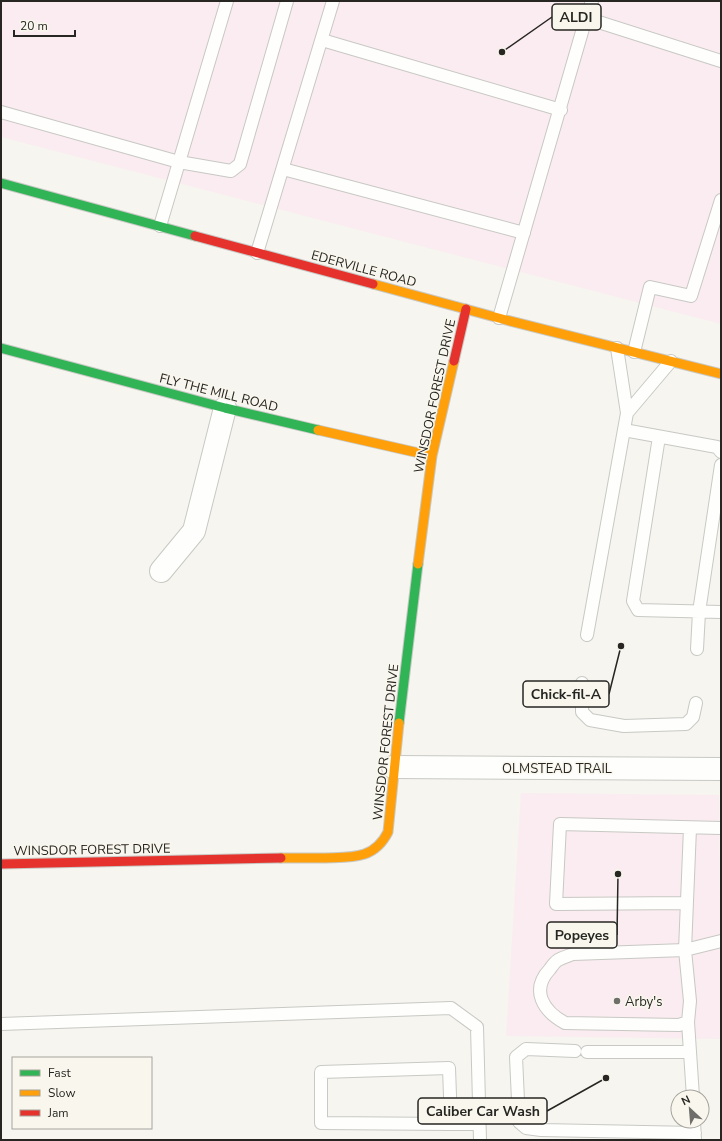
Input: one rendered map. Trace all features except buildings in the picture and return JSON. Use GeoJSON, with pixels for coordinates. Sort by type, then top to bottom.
{"type":"FeatureCollection","features":[{"type":"Feature","properties":{"kind":"street","name":"EDERVILLE ROAD"},"geometry":{"type":"LineString","coordinates":[[1,183],[499,318],[721,374]]}},
{"type":"Feature","properties":{"kind":"street","name":"WINSDOR FOREST DRIVE"},"geometry":{"type":"LineString","coordinates":[[1,864],[357,857],[372,851],[383,842],[388,832],[393,767],[432,456],[466,309]]}},
{"type":"Feature","properties":{"kind":"street","name":"FLY THE MILL ROAD"},"geometry":{"type":"LineString","coordinates":[[1,348],[225,408],[432,456]]}},
{"type":"Feature","properties":{"kind":"street"},"geometry":{"type":"LineString","coordinates":[[161,572],[194,531],[225,408]]}},
{"type":"Feature","properties":{"kind":"street","name":"OLMSTEAD TRAIL"},"geometry":{"type":"LineString","coordinates":[[393,767],[721,769]]}},
{"type":"Feature","properties":{"kind":"lane"},"geometry":{"type":"LineString","coordinates":[[160,226],[227,1]]}},
{"type":"Feature","properties":{"kind":"lane"},"geometry":{"type":"LineString","coordinates":[[1,112],[179,162],[231,171],[240,164],[287,1]]}},
{"type":"Feature","properties":{"kind":"lane"},"geometry":{"type":"LineString","coordinates":[[257,253],[333,1]]}},
{"type":"Feature","properties":{"kind":"lane"},"geometry":{"type":"LineString","coordinates":[[499,318],[592,1]]}},
{"type":"Feature","properties":{"kind":"lane"},"geometry":{"type":"LineString","coordinates":[[586,18],[721,61]]}},
{"type":"Feature","properties":{"kind":"lane"},"geometry":{"type":"LineString","coordinates":[[322,40],[561,110]]}},
{"type":"Feature","properties":{"kind":"lane"},"geometry":{"type":"LineString","coordinates":[[282,169],[524,233]]}},
{"type":"Feature","properties":{"kind":"lane"},"geometry":{"type":"LineString","coordinates":[[634,352],[650,287],[691,296],[721,200]]}},
{"type":"Feature","properties":{"kind":"lane"},"geometry":{"type":"LineString","coordinates":[[587,634],[628,413],[617,348]]}},
{"type":"Feature","properties":{"kind":"lane"},"geometry":{"type":"LineString","coordinates":[[628,413],[670,361]]}},
{"type":"Feature","properties":{"kind":"lane"},"geometry":{"type":"LineString","coordinates":[[624,430],[717,447],[721,452]]}},
{"type":"Feature","properties":{"kind":"lane"},"geometry":{"type":"LineString","coordinates":[[659,437],[633,601],[638,610],[721,612]]}},
{"type":"Feature","properties":{"kind":"lane"},"geometry":{"type":"LineString","coordinates":[[698,648],[699,612],[721,465]]}},
{"type":"Feature","properties":{"kind":"lane"},"geometry":{"type":"LineString","coordinates":[[582,683],[582,712],[590,720],[624,726],[686,724],[693,717],[696,703]]}},
{"type":"Feature","properties":{"kind":"lane"},"geometry":{"type":"LineString","coordinates":[[686,904],[556,904],[560,824],[721,828]]}},
{"type":"Feature","properties":{"kind":"lane"},"geometry":{"type":"LineString","coordinates":[[690,828],[685,950],[690,1001],[688,1022],[692,1089]]}},
{"type":"Feature","properties":{"kind":"lane"},"geometry":{"type":"LineString","coordinates":[[688,1022],[679,1024],[565,1023],[552,1016],[541,998],[540,985],[543,976],[557,960],[573,954],[685,950],[721,941]]}},
{"type":"Feature","properties":{"kind":"lane"},"geometry":{"type":"LineString","coordinates":[[1,1024],[451,1008],[477,1027],[480,1140]]}},
{"type":"Feature","properties":{"kind":"lane"},"geometry":{"type":"LineString","coordinates":[[690,1052],[526,1049],[516,1057],[519,1122],[526,1128],[541,1130],[695,1131]]}},
{"type":"Feature","properties":{"kind":"lane"},"geometry":{"type":"LineString","coordinates":[[451,1124],[449,1068],[321,1072],[321,1123],[451,1124],[479,1124]]}},
{"type":"Feature","properties":{"kind":"shaded area"},"geometry":{"type":"Polygon","coordinates":[[[1,1],[721,1],[721,324],[1,137],[1,1]]]}},
{"type":"Feature","properties":{"kind":"shaded area"},"geometry":{"type":"Polygon","coordinates":[[[521,793],[719,795],[721,1039],[506,1036],[521,793]]]}},
{"type":"Feature","properties":{"kind":"traffic: fast"},"geometry":{"type":"LineString","coordinates":[[1,183],[195,236]]}},
{"type":"Feature","properties":{"kind":"traffic: fast"},"geometry":{"type":"LineString","coordinates":[[1,348],[225,408],[318,430]]}},
{"type":"Feature","properties":{"kind":"traffic: fast"},"geometry":{"type":"LineString","coordinates":[[399,723],[418,564]]}},
{"type":"Feature","properties":{"kind":"traffic: slow"},"geometry":{"type":"LineString","coordinates":[[373,284],[506,320],[721,374]]}},
{"type":"Feature","properties":{"kind":"traffic: slow"},"geometry":{"type":"LineString","coordinates":[[418,564],[432,456],[454,361]]}},
{"type":"Feature","properties":{"kind":"traffic: slow"},"geometry":{"type":"LineString","coordinates":[[318,430],[432,456]]}},
{"type":"Feature","properties":{"kind":"traffic: slow"},"geometry":{"type":"LineString","coordinates":[[281,858],[353,857],[376,848],[388,832],[399,723]]}},
{"type":"Feature","properties":{"kind":"traffic: jam"},"geometry":{"type":"LineString","coordinates":[[195,236],[373,284]]}},
{"type":"Feature","properties":{"kind":"traffic: jam"},"geometry":{"type":"LineString","coordinates":[[454,361],[466,309]]}},
{"type":"Feature","properties":{"kind":"traffic: jam"},"geometry":{"type":"LineString","coordinates":[[1,864],[281,858]]}},
{"type":"Feature","properties":{"kind":"place","name":"ALDI"},"geometry":{"type":"Point","coordinates":[502,52]}},
{"type":"Feature","properties":{"kind":"place","name":"Chick-fil-A"},"geometry":{"type":"Point","coordinates":[621,646]}},
{"type":"Feature","properties":{"kind":"place","name":"Popeyes"},"geometry":{"type":"Point","coordinates":[618,874]}},
{"type":"Feature","properties":{"kind":"place","name":"Arby's"},"geometry":{"type":"Point","coordinates":[617,1001]}},
{"type":"Feature","properties":{"kind":"place","name":"Caliber Car Wash"},"geometry":{"type":"Point","coordinates":[606,1078]}}]}
